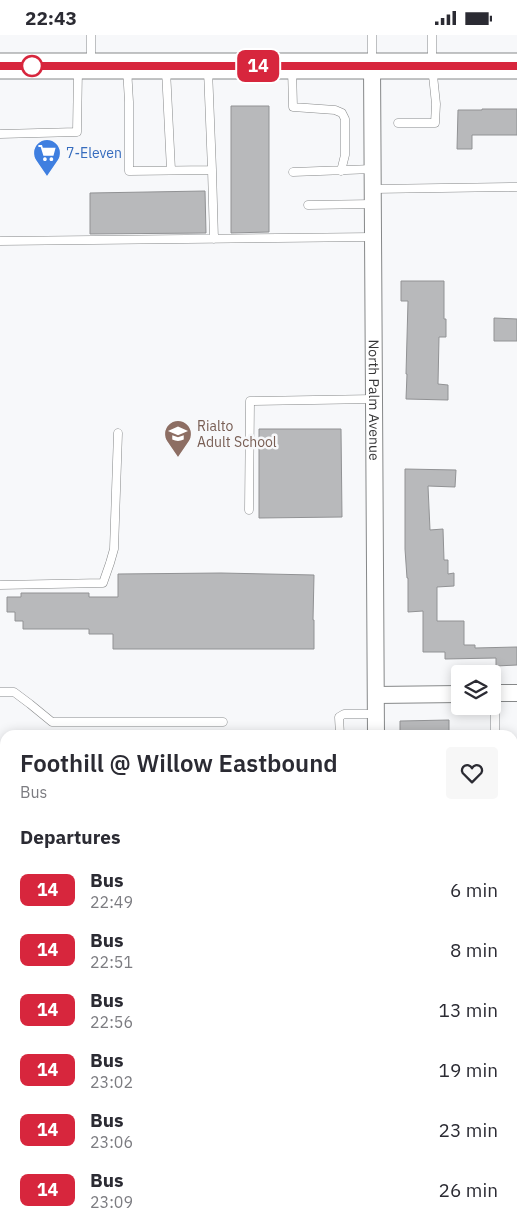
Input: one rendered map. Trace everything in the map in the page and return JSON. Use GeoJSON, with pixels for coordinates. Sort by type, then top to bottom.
{"type":"FeatureCollection","features":[{"type":"Feature","properties":{"kind":"main road"},"geometry":{"type":"LineString","coordinates":[[0,66],[517,66]]}},
{"type":"Feature","properties":{"kind":"street","name":"North Palm Avenue"},"geometry":{"type":"LineString","coordinates":[[372,66],[376,730]]}},
{"type":"Feature","properties":{"kind":"street"},"geometry":{"type":"LineString","coordinates":[[501,693],[517,693]]}},
{"type":"Feature","properties":{"kind":"street"},"geometry":{"type":"LineString","coordinates":[[376,695],[451,694]]}},
{"type":"Feature","properties":{"kind":"lane"},"geometry":{"type":"LineString","coordinates":[[0,134],[77,132],[84,66],[91,35]]}},
{"type":"Feature","properties":{"kind":"lane"},"geometry":{"type":"LineString","coordinates":[[372,35],[372,66]]}},
{"type":"Feature","properties":{"kind":"lane"},"geometry":{"type":"LineString","coordinates":[[398,123],[435,123],[436,104],[432,66],[432,35]]}},
{"type":"Feature","properties":{"kind":"lane"},"geometry":{"type":"LineString","coordinates":[[127,66],[129,171],[212,170]]}},
{"type":"Feature","properties":{"kind":"lane"},"geometry":{"type":"LineString","coordinates":[[166,66],[171,171]]}},
{"type":"Feature","properties":{"kind":"lane"},"geometry":{"type":"LineString","coordinates":[[208,66],[214,239]]}},
{"type":"Feature","properties":{"kind":"lane"},"geometry":{"type":"LineString","coordinates":[[292,66],[293,107],[335,110],[342,113],[345,119],[345,155],[341,171]]}},
{"type":"Feature","properties":{"kind":"lane"},"geometry":{"type":"LineString","coordinates":[[293,172],[373,169]]}},
{"type":"Feature","properties":{"kind":"lane"},"geometry":{"type":"LineString","coordinates":[[308,205],[373,196],[517,187]]}},
{"type":"Feature","properties":{"kind":"lane"},"geometry":{"type":"LineString","coordinates":[[0,241],[373,237]]}},
{"type":"Feature","properties":{"kind":"lane"},"geometry":{"type":"LineString","coordinates":[[249,510],[250,401],[374,399]]}},
{"type":"Feature","properties":{"kind":"lane"},"geometry":{"type":"LineString","coordinates":[[0,585],[103,583],[114,549],[118,433]]}},
{"type":"Feature","properties":{"kind":"lane"},"geometry":{"type":"LineString","coordinates":[[0,692],[14,692],[52,722],[223,722]]}},
{"type":"Feature","properties":{"kind":"lane"},"geometry":{"type":"LineString","coordinates":[[340,730],[339,717],[344,713],[376,713]]}},
{"type":"Feature","properties":{"kind":"lane"},"geometry":{"type":"LineString","coordinates":[[495,715],[495,730]]}},
{"type":"Feature","properties":{"kind":"building"},"geometry":{"type":"Polygon","coordinates":[[[231,106],[269,106],[269,232],[231,233],[231,106]]]}},
{"type":"Feature","properties":{"kind":"building"},"geometry":{"type":"Polygon","coordinates":[[[517,109],[517,135],[472,135],[472,149],[457,149],[458,110],[517,109]]]}},
{"type":"Feature","properties":{"kind":"building"},"geometry":{"type":"Polygon","coordinates":[[[205,191],[206,233],[90,234],[90,193],[205,191]]]}},
{"type":"Feature","properties":{"kind":"building"},"geometry":{"type":"Polygon","coordinates":[[[401,281],[444,281],[446,337],[439,337],[438,384],[448,385],[448,400],[406,399],[408,301],[401,301],[401,281]]]}},
{"type":"Feature","properties":{"kind":"building"},"geometry":{"type":"Polygon","coordinates":[[[494,318],[517,319],[517,341],[494,341],[494,318]]]}},
{"type":"Feature","properties":{"kind":"building"},"geometry":{"type":"Polygon","coordinates":[[[259,429],[341,429],[342,517],[259,518],[259,429]]]}},
{"type":"Feature","properties":{"kind":"building"},"geometry":{"type":"Polygon","coordinates":[[[405,469],[456,470],[455,487],[428,486],[430,530],[443,529],[444,560],[448,560],[448,574],[454,573],[454,586],[437,587],[437,621],[464,621],[464,645],[475,645],[475,648],[517,647],[517,665],[496,665],[496,658],[445,659],[445,652],[423,652],[423,611],[408,612],[408,578],[405,549],[405,469]]]}},
{"type":"Feature","properties":{"kind":"building"},"geometry":{"type":"Polygon","coordinates":[[[221,573],[314,575],[314,649],[113,649],[113,634],[89,634],[89,629],[23,629],[23,621],[15,621],[15,612],[7,612],[7,597],[21,597],[21,593],[89,593],[89,597],[118,597],[118,574],[221,573]]]}},
{"type":"Feature","properties":{"kind":"building"},"geometry":{"type":"Polygon","coordinates":[[[449,720],[449,730],[400,730],[400,721],[449,720]]]}},
{"type":"Feature","properties":{"kind":"bus line","name":"14"},"geometry":{"type":"LineString","coordinates":[[0,66],[517,66]]}},
{"type":"Feature","properties":{"kind":"place","name":"7-Eleven"},"geometry":{"type":"Point","coordinates":[47,177]}},
{"type":"Feature","properties":{"kind":"place","name":"Rialto Adult School"},"geometry":{"type":"Point","coordinates":[178,458]}}]}
